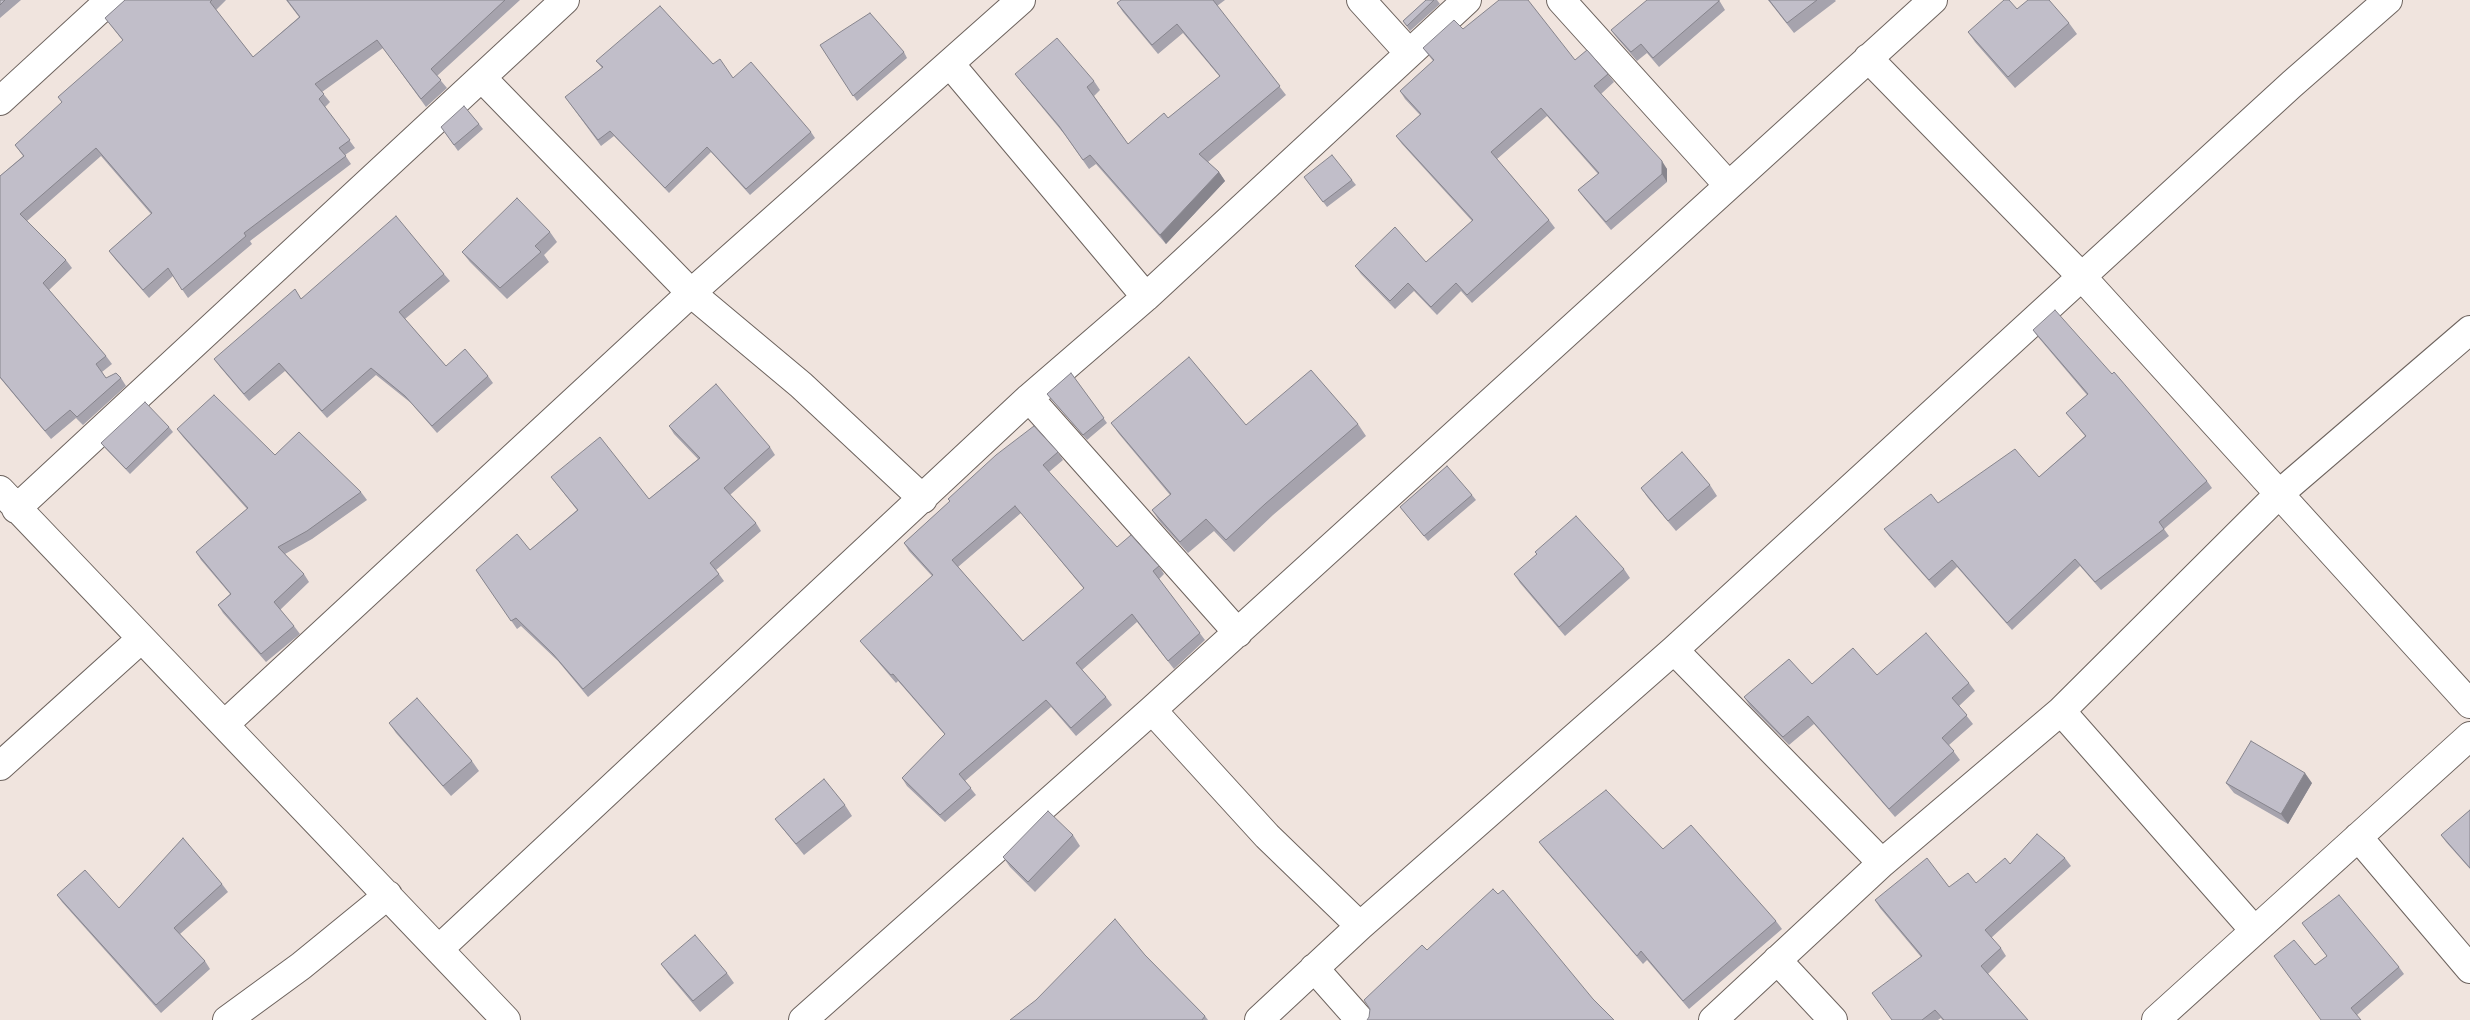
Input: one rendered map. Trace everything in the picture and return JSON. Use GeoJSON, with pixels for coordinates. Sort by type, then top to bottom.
{"type":"FeatureCollection","features":[{"type":"Feature","properties":{"kind":"street"},"geometry":{"type":"LineString","coordinates":[[0,101],[110,0]]}},
{"type":"Feature","properties":{"kind":"street"},"geometry":{"type":"LineString","coordinates":[[506,1020],[8,499],[482,78],[565,0]]}},
{"type":"Feature","properties":{"kind":"street"},"geometry":{"type":"LineString","coordinates":[[225,724],[691,293],[1021,0]]}},
{"type":"Feature","properties":{"kind":"street"},"geometry":{"type":"LineString","coordinates":[[1361,0],[1409,53]]}},
{"type":"Feature","properties":{"kind":"street"},"geometry":{"type":"LineString","coordinates":[[439,949],[1029,398],[1146,297],[1466,0]]}},
{"type":"Feature","properties":{"kind":"street"},"geometry":{"type":"LineString","coordinates":[[1561,0],[1728,184]]}},
{"type":"Feature","properties":{"kind":"street"},"geometry":{"type":"LineString","coordinates":[[803,1020],[1152,710],[1728,184],[1933,0]]}},
{"type":"Feature","properties":{"kind":"street"},"geometry":{"type":"LineString","coordinates":[[1259,1020],[1360,926],[1674,650],[2083,278],[2292,84],[2388,0]]}},
{"type":"Feature","properties":{"kind":"street"},"geometry":{"type":"LineString","coordinates":[[1868,58],[2083,278],[2470,704]]}},
{"type":"Feature","properties":{"kind":"street"},"geometry":{"type":"LineString","coordinates":[[950,64],[1146,297]]}},
{"type":"Feature","properties":{"kind":"street"},"geometry":{"type":"LineString","coordinates":[[482,78],[691,293],[801,385],[923,499]]}},
{"type":"Feature","properties":{"kind":"street"},"geometry":{"type":"LineString","coordinates":[[1713,1020],[1882,863],[2061,711],[2279,494],[2470,330]]}},
{"type":"Feature","properties":{"kind":"street"},"geometry":{"type":"LineString","coordinates":[[1029,398],[1238,632]]}},
{"type":"Feature","properties":{"kind":"street"},"geometry":{"type":"LineString","coordinates":[[0,766],[141,639]]}},
{"type":"Feature","properties":{"kind":"street"},"geometry":{"type":"LineString","coordinates":[[1674,650],[1882,863]]}},
{"type":"Feature","properties":{"kind":"street"},"geometry":{"type":"LineString","coordinates":[[1152,710],[1267,836],[1360,926]]}},
{"type":"Feature","properties":{"kind":"street"},"geometry":{"type":"LineString","coordinates":[[2061,711],[2254,930]]}},
{"type":"Feature","properties":{"kind":"street"},"geometry":{"type":"LineString","coordinates":[[2156,1020],[2470,736]]}},
{"type":"Feature","properties":{"kind":"street"},"geometry":{"type":"LineString","coordinates":[[2358,836],[2470,969]]}},
{"type":"Feature","properties":{"kind":"street"},"geometry":{"type":"LineString","coordinates":[[227,1020],[301,966],[388,895]]}},
{"type":"Feature","properties":{"kind":"street"},"geometry":{"type":"LineString","coordinates":[[1777,960],[1833,1020]]}},
{"type":"Feature","properties":{"kind":"street"},"geometry":{"type":"LineString","coordinates":[[1314,968],[1360,1020]]}},
{"type":"Feature","properties":{"kind":"building"},"geometry":{"type":"Polygon","coordinates":[[[125,0],[212,0],[210,2],[253,57],[300,17],[287,0],[505,0],[431,69],[441,80],[421,99],[377,40],[315,84],[324,94],[319,99],[350,140],[339,148],[346,156],[244,233],[246,236],[182,290],[168,268],[143,290],[109,251],[152,213],[96,148],[20,214],[66,260],[43,283],[106,356],[96,364],[106,378],[116,373],[121,378],[77,417],[70,410],[45,431],[0,377],[0,176],[24,156],[15,145],[62,102],[58,97],[123,40],[105,18],[125,0]]]}},
{"type":"Feature","properties":{"kind":"building"},"geometry":{"type":"Polygon","coordinates":[[[1121,0],[1213,0],[1280,86],[1199,154],[1219,172],[1160,235],[1090,155],[1083,160],[1059,126],[1015,74],[1057,38],[1094,81],[1087,87],[1128,144],[1164,113],[1168,118],[1220,76],[1177,24],[1152,45],[1117,3],[1121,0]]]}},
{"type":"Feature","properties":{"kind":"building"},"geometry":{"type":"Polygon","coordinates":[[[1426,0],[1434,0],[1407,26],[1403,21],[1426,0]]]}},
{"type":"Feature","properties":{"kind":"building"},"geometry":{"type":"Polygon","coordinates":[[[1499,0],[1528,0],[1575,60],[1587,50],[1608,74],[1594,86],[1662,161],[1662,174],[1606,222],[1578,190],[1599,173],[1541,108],[1491,152],[1549,220],[1467,295],[1456,283],[1431,307],[1408,283],[1390,301],[1355,266],[1395,227],[1426,262],[1473,220],[1396,136],[1421,114],[1400,91],[1434,60],[1423,48],[1454,20],[1463,29],[1499,0]]]}},
{"type":"Feature","properties":{"kind":"building"},"geometry":{"type":"Polygon","coordinates":[[[1647,0],[1719,1],[1653,58],[1641,44],[1631,52],[1611,30],[1647,0]]]}},
{"type":"Feature","properties":{"kind":"building"},"geometry":{"type":"Polygon","coordinates":[[[1769,0],[1817,0],[1787,23],[1769,0]]]}},
{"type":"Feature","properties":{"kind":"building"},"geometry":{"type":"Polygon","coordinates":[[[2004,0],[2009,0],[2017,9],[2028,0],[2049,0],[2069,23],[2008,77],[1968,32],[2004,0]]]}},
{"type":"Feature","properties":{"kind":"building"},"geometry":{"type":"Polygon","coordinates":[[[660,6],[713,64],[720,59],[733,78],[751,62],[811,132],[746,189],[707,147],[665,188],[610,131],[598,140],[565,97],[603,67],[596,61],[660,6]]]}},
{"type":"Feature","properties":{"kind":"building"},"geometry":{"type":"Polygon","coordinates":[[[870,13],[904,52],[853,96],[820,45],[870,13]]]}},
{"type":"Feature","properties":{"kind":"building"},"geometry":{"type":"Polygon","coordinates":[[[464,106],[479,124],[454,145],[441,127],[464,106]]]}},
{"type":"Feature","properties":{"kind":"building"},"geometry":{"type":"Polygon","coordinates":[[[1332,155],[1352,180],[1323,202],[1304,177],[1332,155]]]}},
{"type":"Feature","properties":{"kind":"building"},"geometry":{"type":"Polygon","coordinates":[[[517,198],[550,232],[535,246],[541,252],[500,288],[462,252],[517,198]]]}},
{"type":"Feature","properties":{"kind":"building"},"geometry":{"type":"Polygon","coordinates":[[[396,216],[444,274],[399,312],[446,366],[465,349],[488,376],[432,426],[405,396],[371,368],[322,411],[279,363],[244,394],[214,359],[295,289],[301,299],[396,216]]]}},
{"type":"Feature","properties":{"kind":"building"},"geometry":{"type":"Polygon","coordinates":[[[2055,310],[2112,374],[2114,372],[2207,481],[2159,522],[2164,529],[2095,582],[2075,559],[2007,623],[1952,560],[1929,580],[1884,529],[1931,494],[1938,503],[2015,449],[2039,477],[2086,436],[2066,413],[2088,394],[2033,330],[2055,310]]]}},
{"type":"Feature","properties":{"kind":"building"},"geometry":{"type":"Polygon","coordinates":[[[1189,357],[1246,425],[1311,370],[1358,424],[1226,540],[1206,519],[1180,542],[1152,510],[1171,494],[1111,423],[1189,357]]]}},
{"type":"Feature","properties":{"kind":"building"},"geometry":{"type":"Polygon","coordinates":[[[1071,373],[1104,418],[1083,435],[1047,394],[1071,373]]]}},
{"type":"Feature","properties":{"kind":"building"},"geometry":{"type":"Polygon","coordinates":[[[716,384],[770,447],[724,488],[756,523],[710,563],[719,574],[583,689],[553,654],[516,618],[511,621],[476,570],[517,534],[530,550],[578,510],[551,477],[600,437],[649,499],[700,458],[669,426],[716,384]]]}},
{"type":"Feature","properties":{"kind":"building"},"geometry":{"type":"Polygon","coordinates":[[[214,395],[275,455],[299,432],[361,492],[307,531],[278,547],[304,574],[274,602],[294,626],[261,654],[218,605],[231,594],[196,552],[248,508],[177,429],[214,395]]]}},
{"type":"Feature","properties":{"kind":"building"},"geometry":{"type":"Polygon","coordinates":[[[145,402],[169,427],[126,469],[101,443],[145,402]]]}},
{"type":"Feature","properties":{"kind":"building"},"geometry":{"type":"Polygon","coordinates":[[[1034,426],[1058,452],[1043,465],[1117,547],[1131,535],[1159,566],[1153,571],[1200,633],[1168,661],[1132,614],[1076,663],[1106,697],[1071,728],[1046,700],[959,774],[971,788],[940,815],[902,778],[945,734],[893,674],[891,675],[860,641],[933,575],[904,543],[996,455],[1034,426]],[[1015,506],[952,560],[1023,641],[1084,588],[1015,506]]]}},
{"type":"Feature","properties":{"kind":"building"},"geometry":{"type":"Polygon","coordinates":[[[1682,452],[1710,485],[1668,521],[1641,488],[1682,452]]]}},
{"type":"Feature","properties":{"kind":"building"},"geometry":{"type":"Polygon","coordinates":[[[1447,466],[1472,495],[1424,536],[1400,507],[1447,466]]]}},
{"type":"Feature","properties":{"kind":"building"},"geometry":{"type":"Polygon","coordinates":[[[1576,516],[1624,569],[1559,627],[1514,574],[1537,554],[1535,552],[1576,516]]]}},
{"type":"Feature","properties":{"kind":"building"},"geometry":{"type":"Polygon","coordinates":[[[1926,633],[1969,683],[1952,698],[1967,715],[1942,738],[1954,751],[1889,809],[1808,716],[1783,737],[1744,697],[1789,659],[1812,684],[1853,648],[1877,675],[1926,633]]]}},
{"type":"Feature","properties":{"kind":"building"},"geometry":{"type":"Polygon","coordinates":[[[417,698],[472,761],[443,786],[389,723],[417,698]]]}},
{"type":"Feature","properties":{"kind":"building"},"geometry":{"type":"Polygon","coordinates":[[[2251,741],[2305,773],[2281,814],[2226,783],[2251,741]]]}},
{"type":"Feature","properties":{"kind":"building"},"geometry":{"type":"Polygon","coordinates":[[[824,779],[845,805],[796,844],[775,819],[824,779]]]}},
{"type":"Feature","properties":{"kind":"building"},"geometry":{"type":"Polygon","coordinates":[[[1606,790],[1663,849],[1691,825],[1776,921],[1683,1001],[1641,951],[1637,956],[1539,842],[1606,790]]]}},
{"type":"Feature","properties":{"kind":"building"},"geometry":{"type":"Polygon","coordinates":[[[2470,810],[2470,868],[2441,835],[2470,810]]]}},
{"type":"Feature","properties":{"kind":"building"},"geometry":{"type":"Polygon","coordinates":[[[1048,811],[1073,835],[1028,882],[1003,857],[1048,811]]]}},
{"type":"Feature","properties":{"kind":"building"},"geometry":{"type":"Polygon","coordinates":[[[2037,834],[2065,858],[1985,930],[2001,948],[1981,966],[2028,1020],[1944,1020],[1935,1010],[1922,1020],[1892,1020],[1872,993],[1922,956],[1875,900],[1927,858],[1949,887],[1968,873],[1976,883],[2005,858],[2010,864],[2037,834]]]}},
{"type":"Feature","properties":{"kind":"building"},"geometry":{"type":"Polygon","coordinates":[[[183,838],[222,884],[174,928],[205,961],[156,1005],[57,895],[85,870],[119,908],[183,838]]]}},
{"type":"Feature","properties":{"kind":"building"},"geometry":{"type":"Polygon","coordinates":[[[1493,889],[1498,894],[1503,890],[1593,999],[1614,1020],[1367,1020],[1370,1009],[1364,1000],[1422,945],[1427,950],[1493,889]]]}},
{"type":"Feature","properties":{"kind":"building"},"geometry":{"type":"Polygon","coordinates":[[[2339,895],[2399,967],[2351,1008],[2361,1020],[2321,1020],[2274,956],[2294,940],[2315,965],[2327,956],[2302,923],[2339,895]]]}},
{"type":"Feature","properties":{"kind":"building"},"geometry":{"type":"Polygon","coordinates":[[[1115,919],[1145,955],[1205,1016],[1202,1020],[1010,1020],[1036,1000],[1115,919]]]}},
{"type":"Feature","properties":{"kind":"building"},"geometry":{"type":"Polygon","coordinates":[[[695,935],[727,973],[693,1001],[661,964],[695,935]]]}}]}
